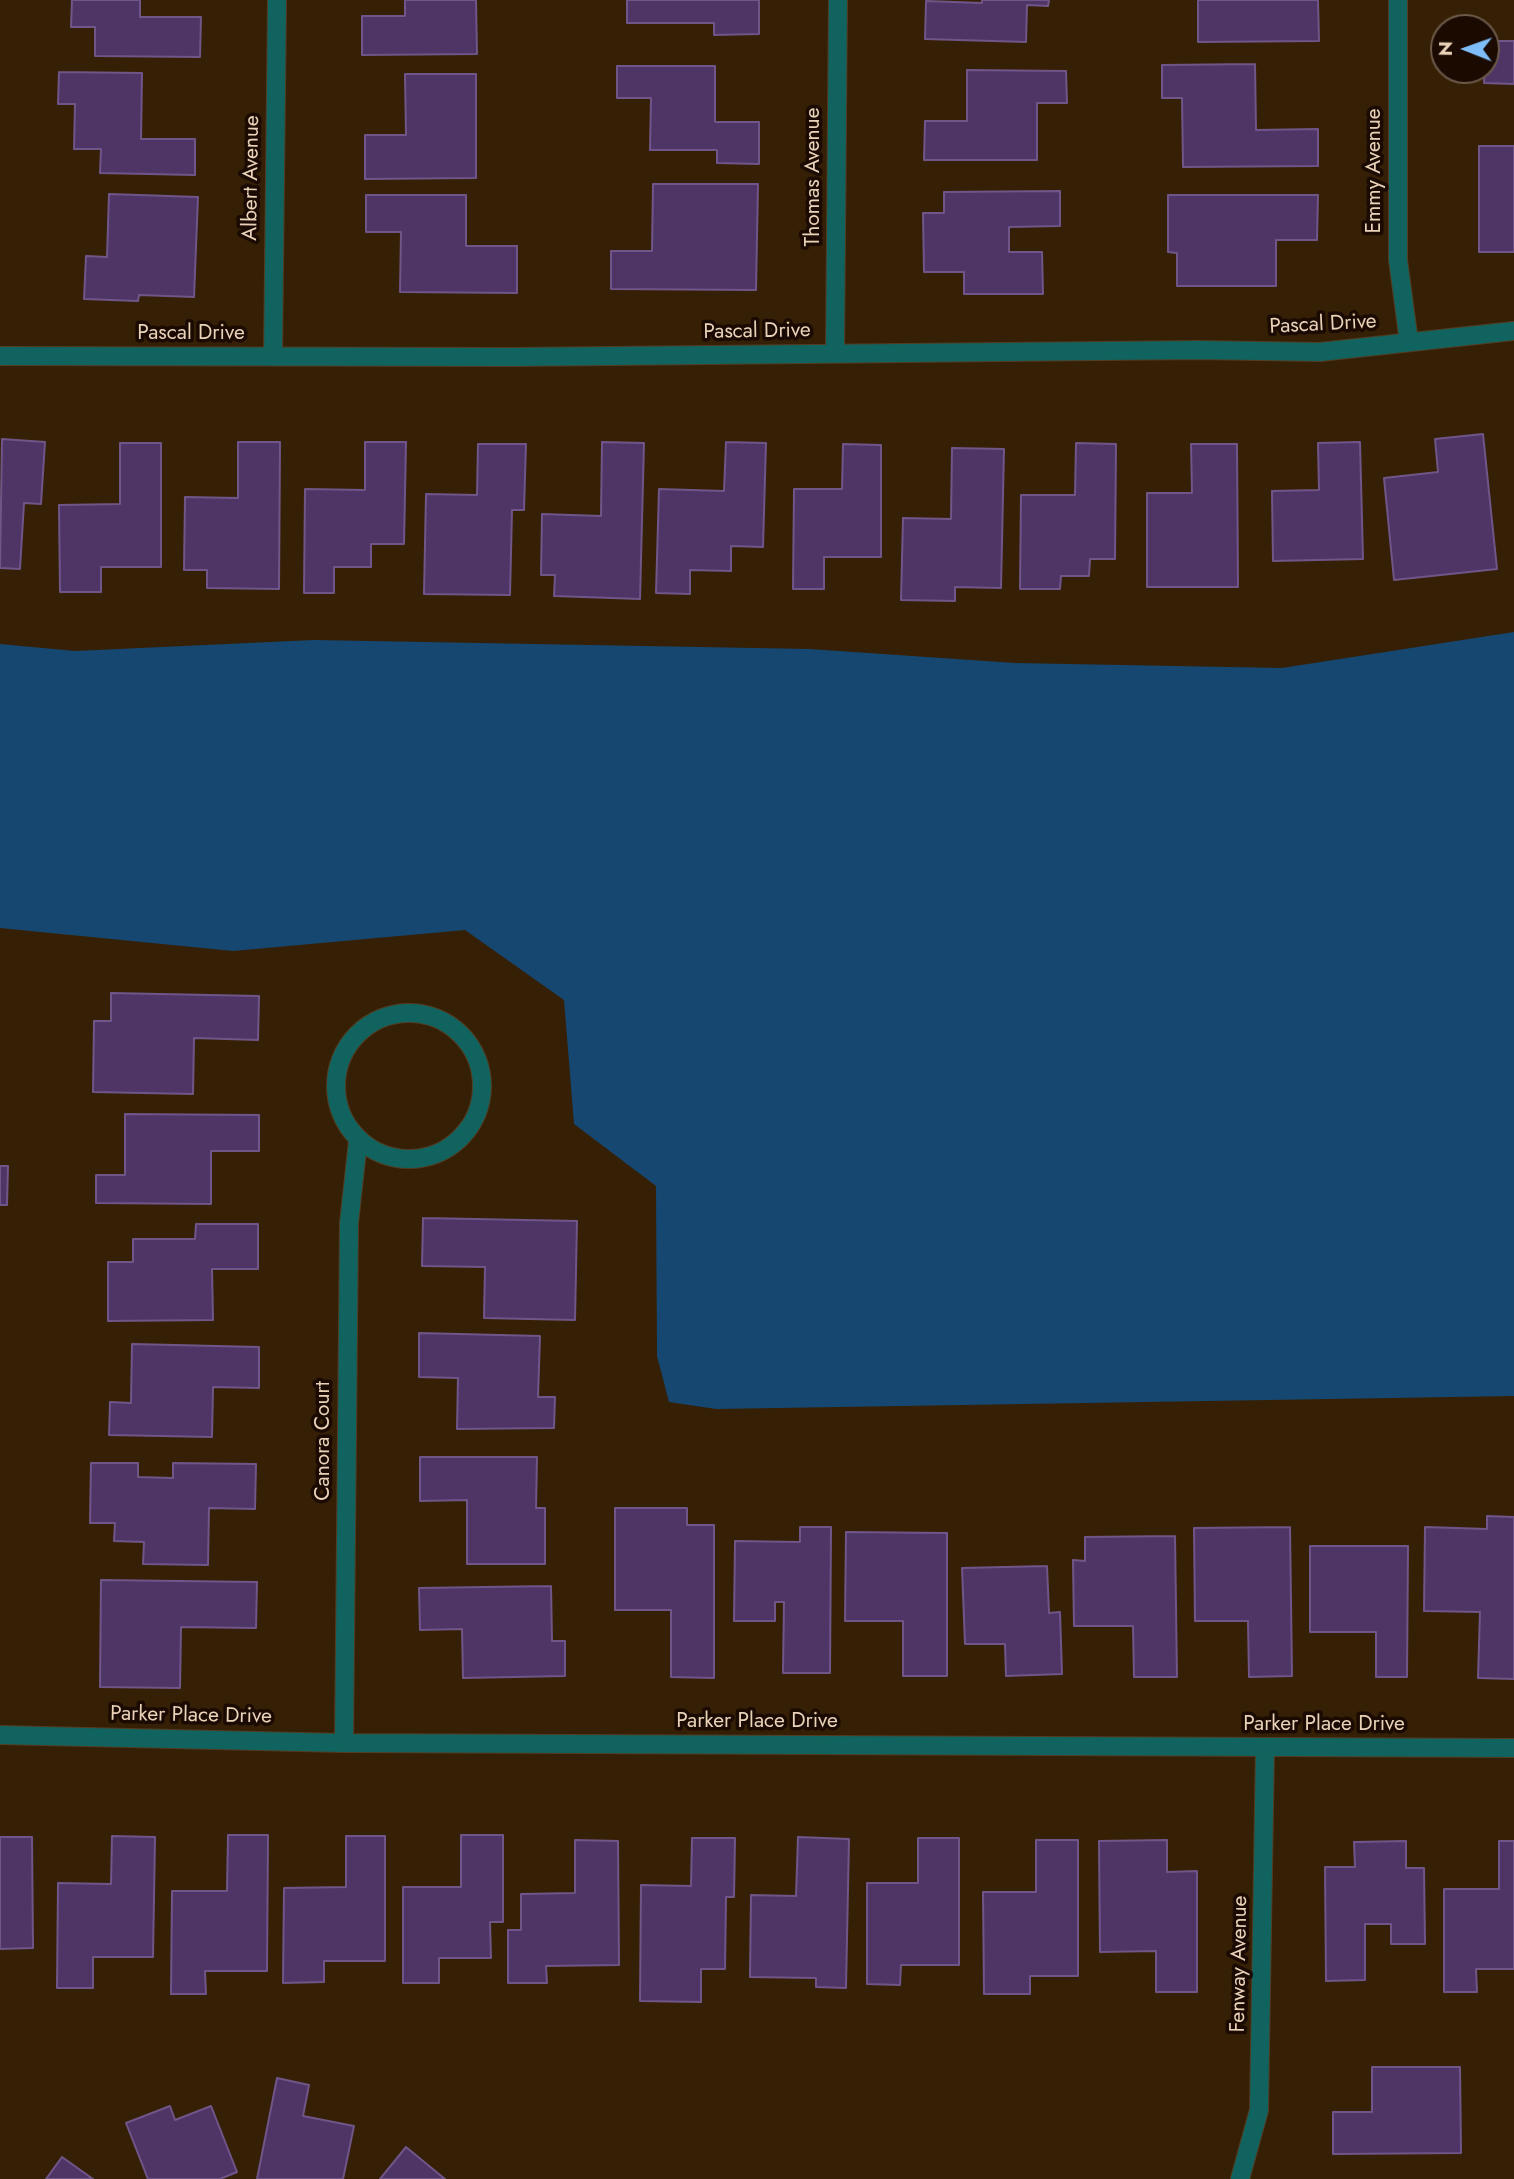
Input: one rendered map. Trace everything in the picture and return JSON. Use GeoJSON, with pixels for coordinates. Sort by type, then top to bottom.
{"type":"FeatureCollection","features":[{"type":"Feature","properties":{"kind":"street","name":"Albert Avenue"},"geometry":{"type":"LineString","coordinates":[[272,357],[277,0]]}},
{"type":"Feature","properties":{"kind":"street","name":"Thomas Avenue"},"geometry":{"type":"LineString","coordinates":[[835,354],[838,0]]}},
{"type":"Feature","properties":{"kind":"street","name":"Emmy Avenue"},"geometry":{"type":"LineString","coordinates":[[1398,0],[1398,260],[1409,342]]}},
{"type":"Feature","properties":{"kind":"street","name":"Pascal Drive"},"geometry":{"type":"LineString","coordinates":[[0,356],[272,357],[1185,350],[1320,352],[1514,331]]}},
{"type":"Feature","properties":{"kind":"street"},"geometry":{"type":"LineString","coordinates":[[408,1013],[420,1013],[442,1020],[461,1033],[475,1054],[482,1079],[480,1104],[470,1127],[453,1146],[430,1157],[404,1160],[379,1154],[358,1141],[344,1122],[336,1100],[336,1076],[342,1054],[356,1035],[374,1021],[408,1013]]}},
{"type":"Feature","properties":{"kind":"street","name":"Canora Court"},"geometry":{"type":"LineString","coordinates":[[344,1742],[349,1223],[358,1141]]}},
{"type":"Feature","properties":{"kind":"street","name":"Parker Place Drive"},"geometry":{"type":"LineString","coordinates":[[0,1735],[344,1742],[1514,1748]]}},
{"type":"Feature","properties":{"kind":"street","name":"Fenway Avenue"},"geometry":{"type":"LineString","coordinates":[[1240,2179],[1259,2110],[1265,1747]]}},
{"type":"Feature","properties":{"kind":"water"},"geometry":{"type":"Polygon","coordinates":[[[1514,632],[1514,1396],[716,1409],[669,1402],[657,1356],[656,1186],[574,1124],[564,1000],[465,930],[233,951],[0,928],[0,644],[75,651],[314,640],[809,649],[1015,663],[1282,668],[1514,632]]]}},
{"type":"Feature","properties":{"kind":"building"},"geometry":{"type":"Polygon","coordinates":[[[72,0],[140,0],[140,17],[201,17],[200,57],[95,56],[95,27],[71,27],[72,0]]]}},
{"type":"Feature","properties":{"kind":"building"},"geometry":{"type":"Polygon","coordinates":[[[405,0],[476,0],[477,54],[362,55],[362,16],[405,16],[405,0]]]}},
{"type":"Feature","properties":{"kind":"building"},"geometry":{"type":"Polygon","coordinates":[[[627,0],[759,0],[759,34],[714,35],[714,23],[627,23],[627,0]]]}},
{"type":"Feature","properties":{"kind":"building"},"geometry":{"type":"Polygon","coordinates":[[[982,0],[1049,0],[1048,6],[1027,5],[1026,42],[925,39],[926,1],[982,3],[982,0]]]}},
{"type":"Feature","properties":{"kind":"building"},"geometry":{"type":"Polygon","coordinates":[[[1198,0],[1318,0],[1319,41],[1198,42],[1198,0]]]}},
{"type":"Feature","properties":{"kind":"building"},"geometry":{"type":"Polygon","coordinates":[[[1500,41],[1514,41],[1514,84],[1500,84],[1500,41]]]}},
{"type":"Feature","properties":{"kind":"building"},"geometry":{"type":"Polygon","coordinates":[[[1255,64],[1256,130],[1318,129],[1318,166],[1183,167],[1182,98],[1162,98],[1162,65],[1255,64]]]}},
{"type":"Feature","properties":{"kind":"building"},"geometry":{"type":"Polygon","coordinates":[[[617,66],[715,66],[715,122],[759,122],[759,164],[717,163],[717,150],[650,150],[651,98],[617,98],[617,66]]]}},
{"type":"Feature","properties":{"kind":"building"},"geometry":{"type":"Polygon","coordinates":[[[967,70],[1066,71],[1067,103],[1037,103],[1037,160],[924,160],[925,121],[967,121],[967,70]]]}},
{"type":"Feature","properties":{"kind":"building"},"geometry":{"type":"Polygon","coordinates":[[[59,72],[142,73],[141,139],[195,139],[195,175],[100,173],[101,149],[74,149],[75,104],[58,104],[59,72]]]}},
{"type":"Feature","properties":{"kind":"building"},"geometry":{"type":"Polygon","coordinates":[[[405,74],[476,74],[476,178],[365,179],[365,135],[406,135],[405,74]]]}},
{"type":"Feature","properties":{"kind":"building"},"geometry":{"type":"Polygon","coordinates":[[[1479,146],[1514,146],[1514,252],[1479,252],[1479,146]]]}},
{"type":"Feature","properties":{"kind":"building"},"geometry":{"type":"Polygon","coordinates":[[[653,184],[758,184],[756,290],[611,289],[611,251],[652,251],[653,184]]]}},
{"type":"Feature","properties":{"kind":"building"},"geometry":{"type":"Polygon","coordinates":[[[1060,191],[1060,226],[1009,227],[1009,252],[1042,252],[1043,294],[964,294],[964,272],[924,272],[923,213],[944,213],[944,192],[1060,191]]]}},
{"type":"Feature","properties":{"kind":"building"},"geometry":{"type":"Polygon","coordinates":[[[109,194],[198,197],[194,297],[139,295],[138,301],[84,299],[86,256],[107,257],[109,194]]]}},
{"type":"Feature","properties":{"kind":"building"},"geometry":{"type":"Polygon","coordinates":[[[366,195],[466,195],[466,246],[517,246],[517,293],[400,292],[401,232],[366,232],[366,195]]]}},
{"type":"Feature","properties":{"kind":"building"},"geometry":{"type":"Polygon","coordinates":[[[1168,195],[1318,195],[1317,240],[1276,240],[1276,286],[1177,286],[1177,253],[1168,252],[1168,195]]]}},
{"type":"Feature","properties":{"kind":"building"},"geometry":{"type":"Polygon","coordinates":[[[1483,434],[1497,569],[1394,580],[1384,478],[1438,472],[1435,439],[1483,434]]]}},
{"type":"Feature","properties":{"kind":"building"},"geometry":{"type":"Polygon","coordinates":[[[2,439],[45,442],[41,504],[24,503],[20,569],[0,568],[2,439]]]}},
{"type":"Feature","properties":{"kind":"building"},"geometry":{"type":"Polygon","coordinates":[[[238,442],[280,442],[279,589],[207,588],[207,570],[184,570],[185,497],[238,498],[238,442]]]}},
{"type":"Feature","properties":{"kind":"building"},"geometry":{"type":"Polygon","coordinates":[[[365,442],[406,442],[404,544],[371,544],[371,567],[334,567],[334,593],[304,593],[305,489],[365,490],[365,442]]]}},
{"type":"Feature","properties":{"kind":"building"},"geometry":{"type":"Polygon","coordinates":[[[602,442],[644,443],[640,599],[554,596],[555,575],[541,575],[542,514],[601,516],[602,442]]]}},
{"type":"Feature","properties":{"kind":"building"},"geometry":{"type":"Polygon","coordinates":[[[726,442],[766,443],[763,547],[731,546],[731,571],[690,570],[690,594],[656,593],[659,489],[724,491],[726,442]]]}},
{"type":"Feature","properties":{"kind":"building"},"geometry":{"type":"Polygon","coordinates":[[[1360,442],[1363,559],[1273,561],[1272,491],[1319,490],[1318,443],[1360,442]]]}},
{"type":"Feature","properties":{"kind":"building"},"geometry":{"type":"Polygon","coordinates":[[[120,443],[161,443],[161,567],[101,567],[101,592],[60,592],[59,505],[120,504],[120,443]]]}},
{"type":"Feature","properties":{"kind":"building"},"geometry":{"type":"Polygon","coordinates":[[[1076,443],[1116,444],[1115,559],[1090,559],[1089,576],[1061,576],[1060,589],[1020,589],[1021,495],[1075,495],[1076,443]]]}},
{"type":"Feature","properties":{"kind":"building"},"geometry":{"type":"Polygon","coordinates":[[[478,444],[526,444],[524,510],[512,510],[510,595],[424,594],[426,494],[477,495],[478,444]]]}},
{"type":"Feature","properties":{"kind":"building"},"geometry":{"type":"Polygon","coordinates":[[[843,444],[881,445],[881,557],[824,557],[824,589],[793,589],[794,489],[842,489],[843,444]]]}},
{"type":"Feature","properties":{"kind":"building"},"geometry":{"type":"Polygon","coordinates":[[[1191,444],[1237,444],[1238,587],[1147,587],[1147,493],[1192,493],[1191,444]]]}},
{"type":"Feature","properties":{"kind":"building"},"geometry":{"type":"Polygon","coordinates":[[[952,448],[1004,449],[1001,588],[955,587],[955,601],[901,600],[903,518],[951,519],[952,448]]]}},
{"type":"Feature","properties":{"kind":"building"},"geometry":{"type":"Polygon","coordinates":[[[111,993],[259,996],[258,1040],[194,1038],[193,1094],[93,1092],[94,1021],[111,1021],[111,993]]]}},
{"type":"Feature","properties":{"kind":"building"},"geometry":{"type":"Polygon","coordinates":[[[125,1114],[259,1115],[259,1151],[211,1151],[211,1204],[96,1203],[96,1175],[125,1175],[125,1114]]]}},
{"type":"Feature","properties":{"kind":"building"},"geometry":{"type":"Polygon","coordinates":[[[0,1166],[8,1166],[7,1205],[0,1205],[0,1166]]]}},
{"type":"Feature","properties":{"kind":"building"},"geometry":{"type":"Polygon","coordinates":[[[423,1218],[577,1221],[575,1320],[484,1318],[485,1267],[422,1266],[423,1218]]]}},
{"type":"Feature","properties":{"kind":"building"},"geometry":{"type":"Polygon","coordinates":[[[196,1224],[258,1224],[258,1269],[212,1269],[213,1320],[108,1321],[108,1262],[133,1262],[133,1239],[195,1239],[196,1224]]]}},
{"type":"Feature","properties":{"kind":"building"},"geometry":{"type":"Polygon","coordinates":[[[419,1333],[540,1336],[538,1397],[555,1397],[554,1428],[457,1429],[458,1378],[419,1377],[419,1333]]]}},
{"type":"Feature","properties":{"kind":"building"},"geometry":{"type":"Polygon","coordinates":[[[132,1344],[259,1347],[259,1388],[213,1387],[212,1437],[109,1435],[110,1402],[131,1403],[132,1344]]]}},
{"type":"Feature","properties":{"kind":"building"},"geometry":{"type":"Polygon","coordinates":[[[420,1457],[537,1457],[536,1508],[545,1508],[545,1564],[467,1564],[467,1500],[420,1501],[420,1457]]]}},
{"type":"Feature","properties":{"kind":"building"},"geometry":{"type":"Polygon","coordinates":[[[91,1463],[138,1463],[138,1477],[173,1478],[173,1463],[256,1464],[255,1509],[209,1508],[208,1565],[143,1564],[144,1542],[114,1541],[115,1523],[90,1523],[91,1463]]]}},
{"type":"Feature","properties":{"kind":"building"},"geometry":{"type":"Polygon","coordinates":[[[615,1508],[687,1508],[687,1525],[714,1525],[714,1678],[671,1677],[671,1610],[615,1610],[615,1508]]]}},
{"type":"Feature","properties":{"kind":"building"},"geometry":{"type":"Polygon","coordinates":[[[1487,1516],[1514,1517],[1514,1679],[1478,1678],[1480,1612],[1424,1611],[1425,1527],[1487,1529],[1487,1516]]]}},
{"type":"Feature","properties":{"kind":"building"},"geometry":{"type":"Polygon","coordinates":[[[800,1527],[831,1527],[830,1673],[783,1673],[784,1602],[775,1602],[775,1621],[734,1621],[735,1541],[800,1542],[800,1527]]]}},
{"type":"Feature","properties":{"kind":"building"},"geometry":{"type":"Polygon","coordinates":[[[1290,1527],[1292,1676],[1249,1677],[1248,1621],[1195,1621],[1194,1528],[1290,1527]]]}},
{"type":"Feature","properties":{"kind":"building"},"geometry":{"type":"Polygon","coordinates":[[[846,1532],[947,1533],[947,1676],[903,1676],[903,1621],[845,1621],[846,1532]]]}},
{"type":"Feature","properties":{"kind":"building"},"geometry":{"type":"Polygon","coordinates":[[[1175,1536],[1177,1677],[1134,1677],[1133,1626],[1074,1626],[1073,1560],[1085,1561],[1085,1537],[1175,1536]]]}},
{"type":"Feature","properties":{"kind":"building"},"geometry":{"type":"Polygon","coordinates":[[[1310,1546],[1408,1546],[1407,1677],[1376,1677],[1376,1632],[1310,1632],[1310,1546]]]}},
{"type":"Feature","properties":{"kind":"building"},"geometry":{"type":"Polygon","coordinates":[[[1047,1566],[1049,1613],[1060,1612],[1062,1674],[1006,1676],[1005,1644],[965,1644],[962,1568],[1047,1566]]]}},
{"type":"Feature","properties":{"kind":"building"},"geometry":{"type":"Polygon","coordinates":[[[101,1580],[257,1582],[256,1628],[181,1627],[180,1688],[100,1687],[101,1580]]]}},
{"type":"Feature","properties":{"kind":"building"},"geometry":{"type":"Polygon","coordinates":[[[551,1586],[552,1641],[565,1641],[565,1676],[463,1678],[462,1629],[420,1630],[419,1588],[551,1586]]]}},
{"type":"Feature","properties":{"kind":"building"},"geometry":{"type":"Polygon","coordinates":[[[228,1835],[268,1835],[267,1971],[205,1971],[206,1994],[171,1994],[172,1891],[227,1891],[228,1835]]]}},
{"type":"Feature","properties":{"kind":"building"},"geometry":{"type":"Polygon","coordinates":[[[461,1835],[503,1835],[503,1922],[490,1922],[491,1958],[439,1958],[439,1983],[403,1983],[403,1887],[461,1887],[461,1835]]]}},
{"type":"Feature","properties":{"kind":"building"},"geometry":{"type":"Polygon","coordinates":[[[112,1836],[155,1837],[153,1957],[93,1957],[93,1988],[57,1988],[58,1883],[111,1884],[112,1836]]]}},
{"type":"Feature","properties":{"kind":"building"},"geometry":{"type":"Polygon","coordinates":[[[346,1836],[385,1836],[385,1961],[324,1961],[324,1982],[283,1983],[284,1888],[346,1887],[346,1836]]]}},
{"type":"Feature","properties":{"kind":"building"},"geometry":{"type":"Polygon","coordinates":[[[0,1837],[32,1837],[33,1948],[0,1949],[0,1837]]]}},
{"type":"Feature","properties":{"kind":"building"},"geometry":{"type":"Polygon","coordinates":[[[798,1837],[849,1839],[846,1988],[816,1987],[816,1978],[750,1977],[751,1895],[796,1896],[798,1837]]]}},
{"type":"Feature","properties":{"kind":"building"},"geometry":{"type":"Polygon","coordinates":[[[692,1838],[735,1838],[734,1897],[726,1897],[725,1969],[701,1969],[701,2002],[640,2001],[641,1885],[691,1886],[692,1838]]]}},
{"type":"Feature","properties":{"kind":"building"},"geometry":{"type":"Polygon","coordinates":[[[918,1838],[959,1838],[959,1965],[901,1965],[900,1985],[867,1984],[867,1883],[918,1883],[918,1838]]]}},
{"type":"Feature","properties":{"kind":"building"},"geometry":{"type":"Polygon","coordinates":[[[575,1840],[618,1841],[619,1965],[546,1966],[547,1983],[508,1983],[508,1930],[521,1930],[521,1894],[575,1893],[575,1840]]]}},
{"type":"Feature","properties":{"kind":"building"},"geometry":{"type":"Polygon","coordinates":[[[1036,1840],[1078,1840],[1078,1976],[1030,1976],[1030,1994],[984,1994],[983,1892],[1036,1892],[1036,1840]]]}},
{"type":"Feature","properties":{"kind":"building"},"geometry":{"type":"Polygon","coordinates":[[[1167,1840],[1167,1872],[1197,1871],[1197,1992],[1156,1992],[1156,1951],[1100,1952],[1099,1841],[1167,1840]]]}},
{"type":"Feature","properties":{"kind":"building"},"geometry":{"type":"Polygon","coordinates":[[[1406,1841],[1406,1868],[1424,1868],[1425,1944],[1391,1944],[1391,1924],[1365,1924],[1365,1980],[1326,1981],[1325,1867],[1355,1867],[1354,1842],[1406,1841]]]}},
{"type":"Feature","properties":{"kind":"building"},"geometry":{"type":"Polygon","coordinates":[[[1499,1841],[1514,1841],[1514,1969],[1476,1969],[1477,1992],[1444,1992],[1444,1889],[1499,1889],[1499,1841]]]}},
{"type":"Feature","properties":{"kind":"building"},"geometry":{"type":"Polygon","coordinates":[[[1372,2067],[1460,2067],[1461,2153],[1333,2154],[1333,2112],[1372,2112],[1372,2067]]]}},
{"type":"Feature","properties":{"kind":"building"},"geometry":{"type":"Polygon","coordinates":[[[277,2078],[309,2085],[303,2116],[354,2126],[343,2179],[257,2179],[277,2078]]]}},
{"type":"Feature","properties":{"kind":"building"},"geometry":{"type":"Polygon","coordinates":[[[170,2106],[175,2120],[211,2106],[237,2172],[220,2179],[148,2179],[126,2123],[170,2106]]]}},
{"type":"Feature","properties":{"kind":"building"},"geometry":{"type":"Polygon","coordinates":[[[406,2147],[445,2179],[380,2179],[406,2147]]]}},
{"type":"Feature","properties":{"kind":"building"},"geometry":{"type":"Polygon","coordinates":[[[62,2157],[93,2179],[46,2179],[62,2157]]]}}]}
